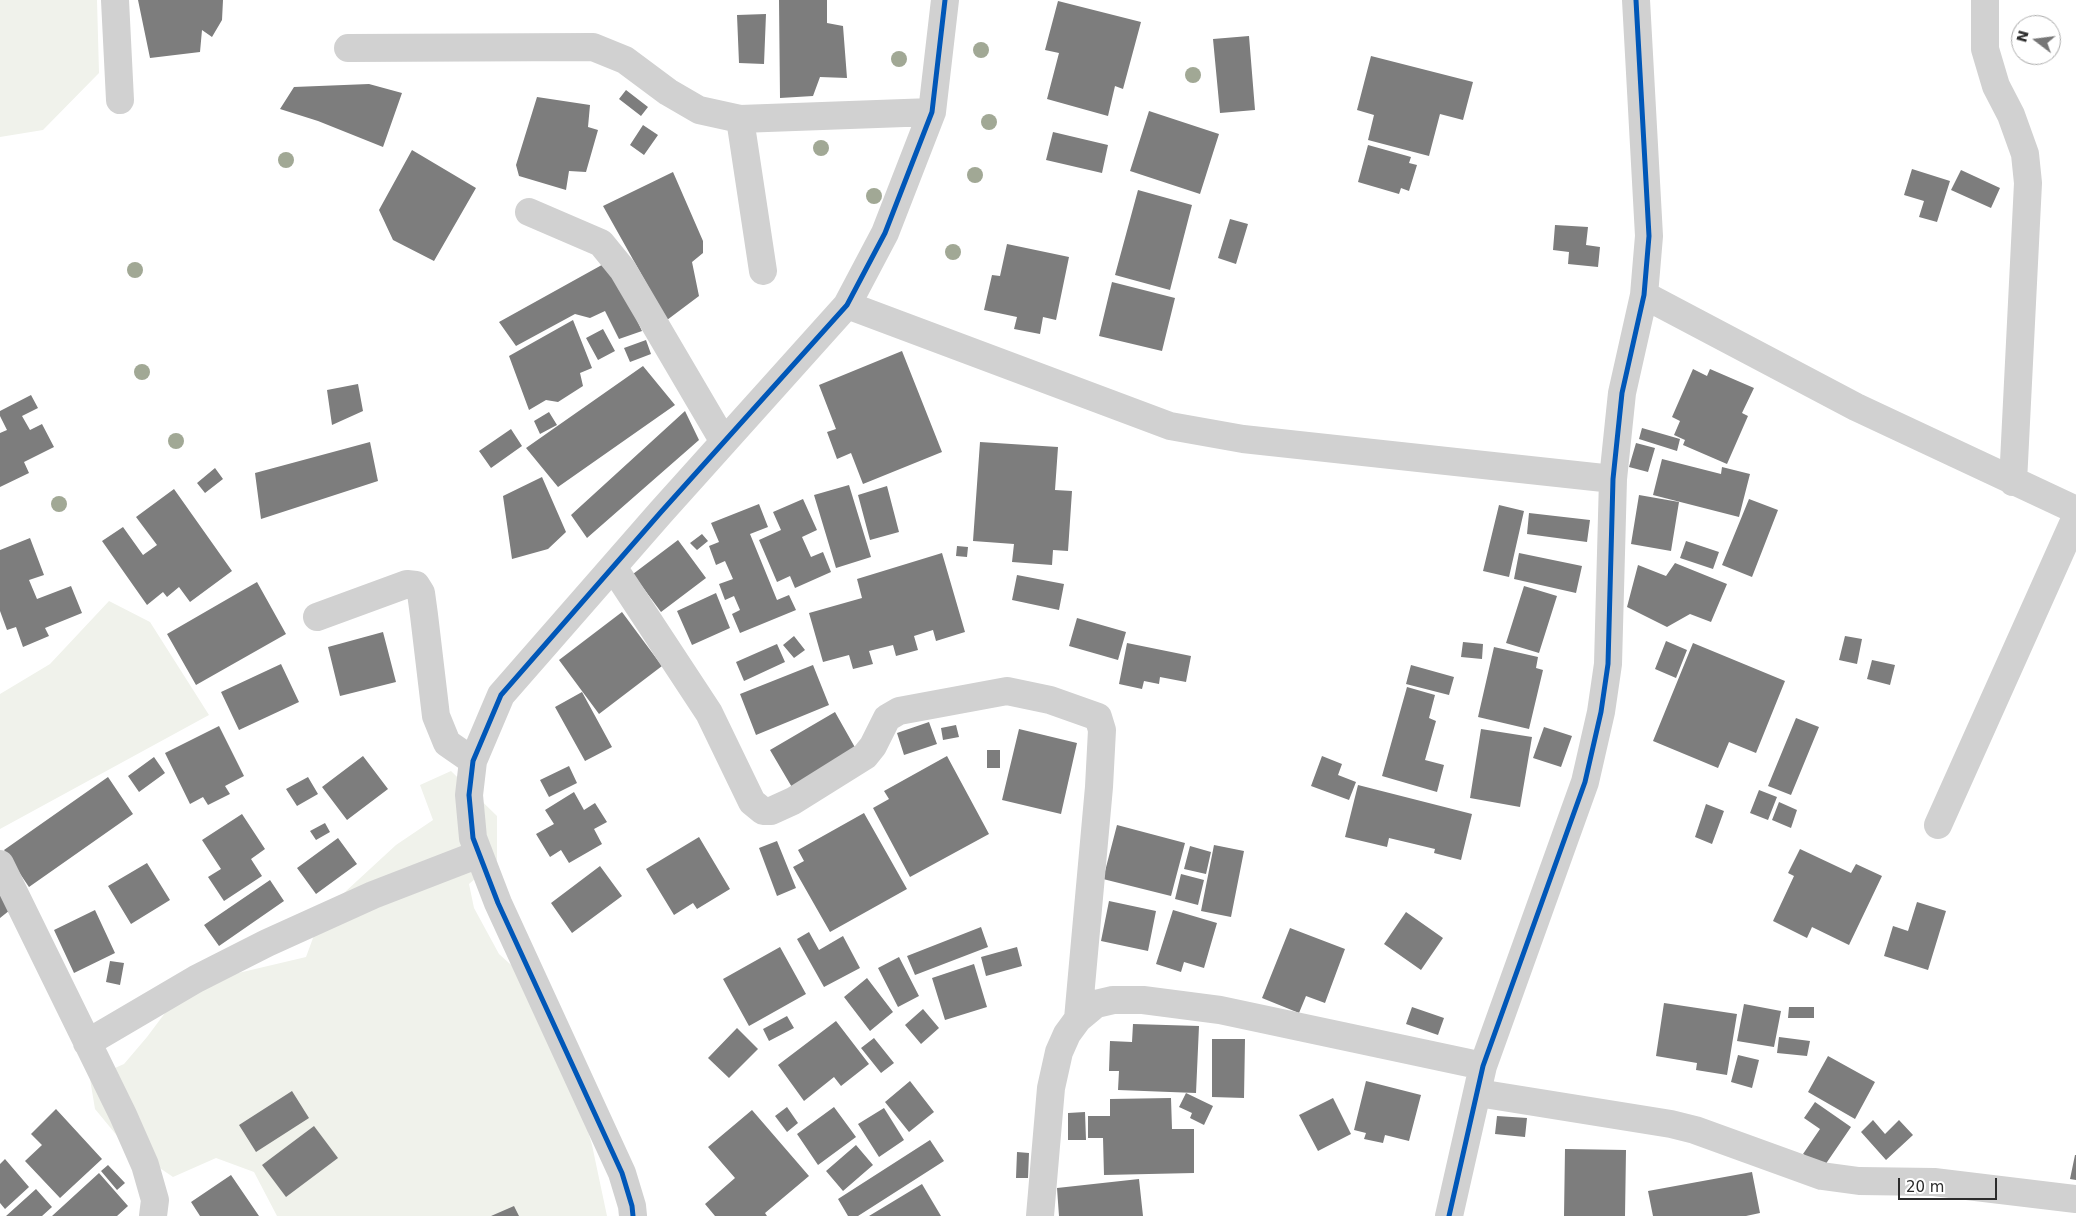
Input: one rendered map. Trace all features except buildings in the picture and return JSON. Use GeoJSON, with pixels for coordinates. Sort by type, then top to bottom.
{"type":"FeatureCollection","features":[{"type":"Feature","properties":{"kind":"street"},"geometry":{"type":"LineString","coordinates":[[115,0],[120,100]]}},
{"type":"Feature","properties":{"kind":"street"},"geometry":{"type":"LineString","coordinates":[[633,1216],[622,1173],[498,903],[479,854],[474,838],[469,795],[473,762],[501,695],[847,305],[885,233],[932,112],[945,0]]}},
{"type":"Feature","properties":{"kind":"street"},"geometry":{"type":"LineString","coordinates":[[1449,1216],[1483,1066],[1585,782],[1593,749],[1608,664],[1613,479],[1622,392],[1644,295],[1649,236],[1636,0]]}},
{"type":"Feature","properties":{"kind":"street"},"geometry":{"type":"LineString","coordinates":[[1984,0],[1985,49],[1996,86],[2011,115],[2025,154],[2028,183],[2013,482]]}},
{"type":"Feature","properties":{"kind":"street"},"geometry":{"type":"LineString","coordinates":[[348,48],[593,47],[625,60],[668,92],[699,110],[740,119],[932,112]]}},
{"type":"Feature","properties":{"kind":"street"},"geometry":{"type":"LineString","coordinates":[[740,119],[763,270]]}},
{"type":"Feature","properties":{"kind":"street"},"geometry":{"type":"LineString","coordinates":[[529,212],[601,243],[623,270],[724,442]]}},
{"type":"Feature","properties":{"kind":"street"},"geometry":{"type":"LineString","coordinates":[[1644,295],[1856,407],[2076,510]]}},
{"type":"Feature","properties":{"kind":"street"},"geometry":{"type":"LineString","coordinates":[[847,305],[1170,426],[1243,439],[1613,479]]}},
{"type":"Feature","properties":{"kind":"street"},"geometry":{"type":"LineString","coordinates":[[1938,825],[2076,518]]}},
{"type":"Feature","properties":{"kind":"street"},"geometry":{"type":"LineString","coordinates":[[613,567],[709,713],[752,802],[763,811],[772,811],[793,801],[865,756],[873,746],[887,718],[899,711],[1007,690],[1050,700],[1098,717],[1102,730],[1099,787],[1078,1019]]}},
{"type":"Feature","properties":{"kind":"street"},"geometry":{"type":"LineString","coordinates":[[317,617],[407,584],[416,585],[423,608],[436,716],[447,743],[473,762]]}},
{"type":"Feature","properties":{"kind":"street"},"geometry":{"type":"LineString","coordinates":[[88,1044],[196,979],[267,943],[373,895],[479,854]]}},
{"type":"Feature","properties":{"kind":"street"},"geometry":{"type":"LineString","coordinates":[[0,864],[145,1165],[155,1200],[153,1216]]}},
{"type":"Feature","properties":{"kind":"street"},"geometry":{"type":"LineString","coordinates":[[1040,1216],[1051,1088],[1059,1052],[1067,1034],[1078,1019],[1096,1004],[1113,1000],[1144,1000],[1220,1010],[1483,1066]]}},
{"type":"Feature","properties":{"kind":"street"},"geometry":{"type":"LineString","coordinates":[[1478,1093],[1671,1124],[1695,1130],[1822,1176],[1859,1181],[1934,1182],[2076,1199]]}},
{"type":"Feature","properties":{"kind":"shaded area"},"geometry":{"type":"Polygon","coordinates":[[[0,0],[97,0],[99,73],[43,130],[0,137],[0,0]]]}},
{"type":"Feature","properties":{"kind":"shaded area"},"geometry":{"type":"Polygon","coordinates":[[[109,601],[150,622],[209,715],[0,829],[0,694],[50,664],[109,601]]]}},
{"type":"Feature","properties":{"kind":"shaded area"},"geometry":{"type":"Polygon","coordinates":[[[451,771],[497,816],[497,860],[469,884],[474,908],[499,954],[550,1000],[592,1145],[607,1216],[277,1216],[254,1172],[216,1158],[173,1177],[123,1143],[95,1109],[90,1079],[124,1064],[171,1005],[234,974],[306,957],[320,919],[345,892],[396,845],[433,820],[420,785],[451,771]]]}},
{"type":"Feature","properties":{"kind":"cycle path"},"geometry":{"type":"LineString","coordinates":[[633,1216],[632,1206],[622,1173],[498,903],[473,838],[469,795],[473,761],[501,695],[661,512],[847,305],[885,233],[932,112],[945,0]]}},
{"type":"Feature","properties":{"kind":"cycle path"},"geometry":{"type":"LineString","coordinates":[[1449,1216],[1483,1066],[1585,782],[1601,712],[1608,664],[1613,479],[1622,393],[1644,295],[1649,236],[1636,0]]}}]}
